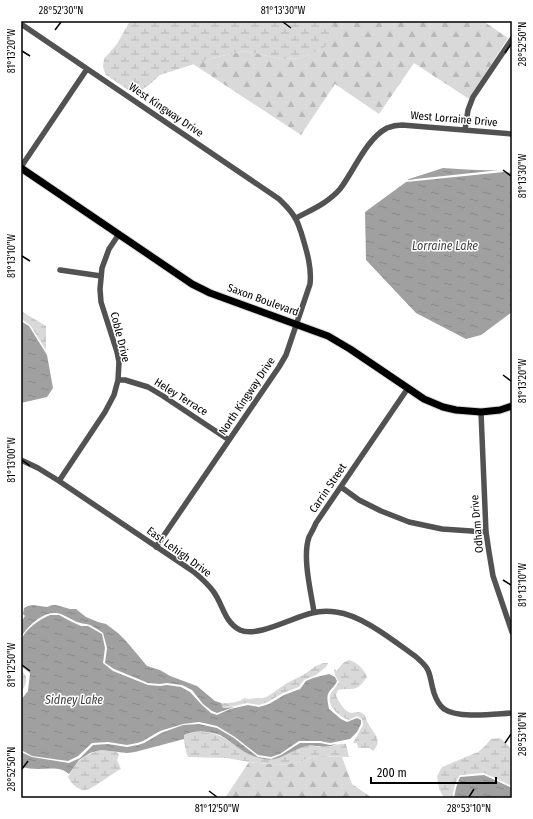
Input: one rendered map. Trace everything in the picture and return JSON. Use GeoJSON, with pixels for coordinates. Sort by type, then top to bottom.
{"type":"FeatureCollection","features":[{"type":"Feature","properties":{"kind":"main road","name":"Saxon Boulevard"},"geometry":{"type":"LineString","coordinates":[[21,168],[180,276],[205,290],[328,336],[424,399],[443,407],[456,410],[481,412],[500,410],[512,406]]}},
{"type":"Feature","properties":{"kind":"street","name":"West Kingway Drive"},"geometry":{"type":"LineString","coordinates":[[21,24],[279,199],[296,218]]}},
{"type":"Feature","properties":{"kind":"street"},"geometry":{"type":"LineString","coordinates":[[465,130],[468,110],[473,97],[512,38]]}},
{"type":"Feature","properties":{"kind":"street"},"geometry":{"type":"LineString","coordinates":[[21,168],[87,69]]}},
{"type":"Feature","properties":{"kind":"street","name":"West Lorraine Drive"},"geometry":{"type":"LineString","coordinates":[[296,218],[319,206],[332,197],[340,189],[372,140],[383,131],[394,126],[402,125],[512,134]]}},
{"type":"Feature","properties":{"kind":"street","name":"North Kingway Drive"},"geometry":{"type":"LineString","coordinates":[[156,547],[280,367],[286,355],[307,296],[311,276],[306,250],[296,218]]}},
{"type":"Feature","properties":{"kind":"street","name":"Coble Drive"},"geometry":{"type":"LineString","coordinates":[[59,481],[105,412],[114,395],[118,380],[119,362],[101,302],[100,289],[102,268],[109,249],[119,234]]}},
{"type":"Feature","properties":{"kind":"street"},"geometry":{"type":"LineString","coordinates":[[60,270],[101,276]]}},
{"type":"Feature","properties":{"kind":"street","name":"Heley Terrace"},"geometry":{"type":"LineString","coordinates":[[118,380],[125,380],[148,387],[229,440]]}},
{"type":"Feature","properties":{"kind":"street","name":"Carrin Street"},"geometry":{"type":"LineString","coordinates":[[314,612],[306,559],[309,537],[316,524],[408,388]]}},
{"type":"Feature","properties":{"kind":"street","name":"Odham Drive"},"geometry":{"type":"LineString","coordinates":[[481,412],[486,532],[493,576],[512,632]]}},
{"type":"Feature","properties":{"kind":"street","name":"East Lehigh Drive"},"geometry":{"type":"LineString","coordinates":[[21,460],[38,468],[59,481],[194,572],[204,580],[213,591],[219,600],[229,622],[234,627],[242,631],[251,632],[314,612],[338,612],[351,615],[367,623],[415,656],[428,668],[431,675],[434,692],[437,700],[443,708],[454,713],[466,715],[512,713]]}},
{"type":"Feature","properties":{"kind":"street"},"geometry":{"type":"LineString","coordinates":[[341,487],[380,511],[409,522],[442,529],[486,532]]}},
{"type":"Feature","properties":{"kind":"green space"},"geometry":{"type":"Polygon","coordinates":[[[130,21],[328,21],[334,26],[332,38],[327,45],[319,51],[301,58],[282,59],[244,51],[213,58],[160,75],[138,92],[130,91],[106,75],[103,67],[104,59],[117,44],[130,21]]]}},
{"type":"Feature","properties":{"kind":"green space"},"geometry":{"type":"Polygon","coordinates":[[[328,21],[483,21],[508,38],[469,99],[414,63],[379,114],[335,84],[301,135],[193,64],[244,51],[282,59],[301,58],[319,51],[334,26],[328,21]]]}},
{"type":"Feature","properties":{"kind":"green space"},"geometry":{"type":"Polygon","coordinates":[[[21,311],[46,326],[46,350],[30,325],[21,319],[21,311]]]}},
{"type":"Feature","properties":{"kind":"green space"},"geometry":{"type":"Polygon","coordinates":[[[349,660],[360,666],[367,677],[357,687],[338,690],[336,695],[344,709],[352,713],[361,712],[364,715],[378,740],[378,743],[373,751],[369,748],[358,748],[357,743],[353,743],[363,725],[362,719],[357,716],[349,720],[345,719],[332,708],[330,704],[331,694],[339,682],[335,675],[334,669],[337,671],[342,664],[349,660]]]}},
{"type":"Feature","properties":{"kind":"green space"},"geometry":{"type":"Polygon","coordinates":[[[323,663],[328,663],[326,667],[316,675],[304,680],[299,687],[283,693],[268,702],[259,705],[247,703],[223,708],[221,703],[236,702],[244,698],[263,698],[268,696],[287,683],[323,663]]]}},
{"type":"Feature","properties":{"kind":"green space"},"geometry":{"type":"Polygon","coordinates":[[[21,670],[25,675],[26,681],[21,692],[21,670]]]}},
{"type":"Feature","properties":{"kind":"green space"},"geometry":{"type":"Polygon","coordinates":[[[190,732],[216,734],[253,756],[269,760],[275,759],[302,747],[331,747],[339,744],[346,744],[349,757],[315,756],[299,762],[281,765],[226,758],[188,757],[183,735],[190,732]]]}},
{"type":"Feature","properties":{"kind":"green space"},"geometry":{"type":"Polygon","coordinates":[[[500,738],[512,750],[512,786],[484,773],[460,775],[458,777],[452,798],[444,798],[439,789],[437,776],[442,767],[478,752],[491,739],[500,738]]]}},
{"type":"Feature","properties":{"kind":"green space"},"geometry":{"type":"Polygon","coordinates":[[[101,750],[117,752],[119,755],[117,760],[121,769],[88,789],[82,790],[73,784],[68,777],[81,759],[89,754],[101,750]]]}},
{"type":"Feature","properties":{"kind":"green space"},"geometry":{"type":"Polygon","coordinates":[[[315,756],[342,757],[352,784],[372,798],[225,798],[249,762],[281,765],[299,762],[315,756]]]}},
{"type":"Feature","properties":{"kind":"water"},"geometry":{"type":"Polygon","coordinates":[[[443,168],[479,170],[500,170],[406,180],[443,168]]]}},
{"type":"Feature","properties":{"kind":"water","name":"Lorraine Lake"},"geometry":{"type":"Polygon","coordinates":[[[504,172],[512,173],[512,312],[481,335],[466,339],[416,313],[366,260],[365,212],[406,182],[504,172]]]}},
{"type":"Feature","properties":{"kind":"water"},"geometry":{"type":"Polygon","coordinates":[[[21,321],[29,326],[47,355],[53,388],[47,397],[21,403],[21,321]]]}},
{"type":"Feature","properties":{"kind":"water"},"geometry":{"type":"Polygon","coordinates":[[[33,605],[47,607],[56,605],[76,609],[86,617],[106,624],[126,641],[147,666],[197,686],[215,701],[221,703],[223,708],[234,707],[217,713],[203,704],[192,690],[182,685],[148,683],[114,669],[105,663],[107,648],[103,633],[90,625],[77,622],[61,614],[55,613],[43,616],[33,623],[21,637],[21,622],[25,616],[23,614],[24,608],[33,605]]]}},
{"type":"Feature","properties":{"kind":"water","name":"Sidney Lake"},"geometry":{"type":"Polygon","coordinates":[[[50,615],[59,615],[81,626],[88,626],[102,634],[105,648],[103,663],[113,671],[148,685],[181,687],[190,692],[211,713],[217,715],[230,709],[248,705],[259,707],[269,704],[284,695],[300,689],[306,681],[329,674],[335,677],[337,681],[328,694],[329,709],[347,722],[357,718],[361,720],[361,724],[357,732],[350,739],[330,743],[320,741],[299,741],[280,754],[271,757],[258,755],[235,737],[217,726],[199,722],[183,724],[160,731],[143,741],[127,745],[108,742],[92,743],[78,756],[68,761],[32,756],[21,750],[21,700],[28,691],[30,673],[21,666],[20,643],[29,628],[50,615]]]}},
{"type":"Feature","properties":{"kind":"water"},"geometry":{"type":"Polygon","coordinates":[[[199,724],[217,728],[234,738],[258,757],[271,759],[281,755],[300,743],[337,744],[328,747],[307,746],[269,760],[255,757],[248,754],[220,735],[197,732],[184,735],[184,739],[135,752],[127,753],[101,750],[90,753],[79,760],[69,774],[66,771],[58,769],[21,767],[21,752],[32,757],[69,763],[80,758],[93,745],[108,744],[127,747],[138,745],[161,733],[183,725],[199,724]]]}},
{"type":"Feature","properties":{"kind":"water"},"geometry":{"type":"Polygon","coordinates":[[[484,775],[512,788],[512,798],[454,798],[460,777],[484,775]]]}}]}
